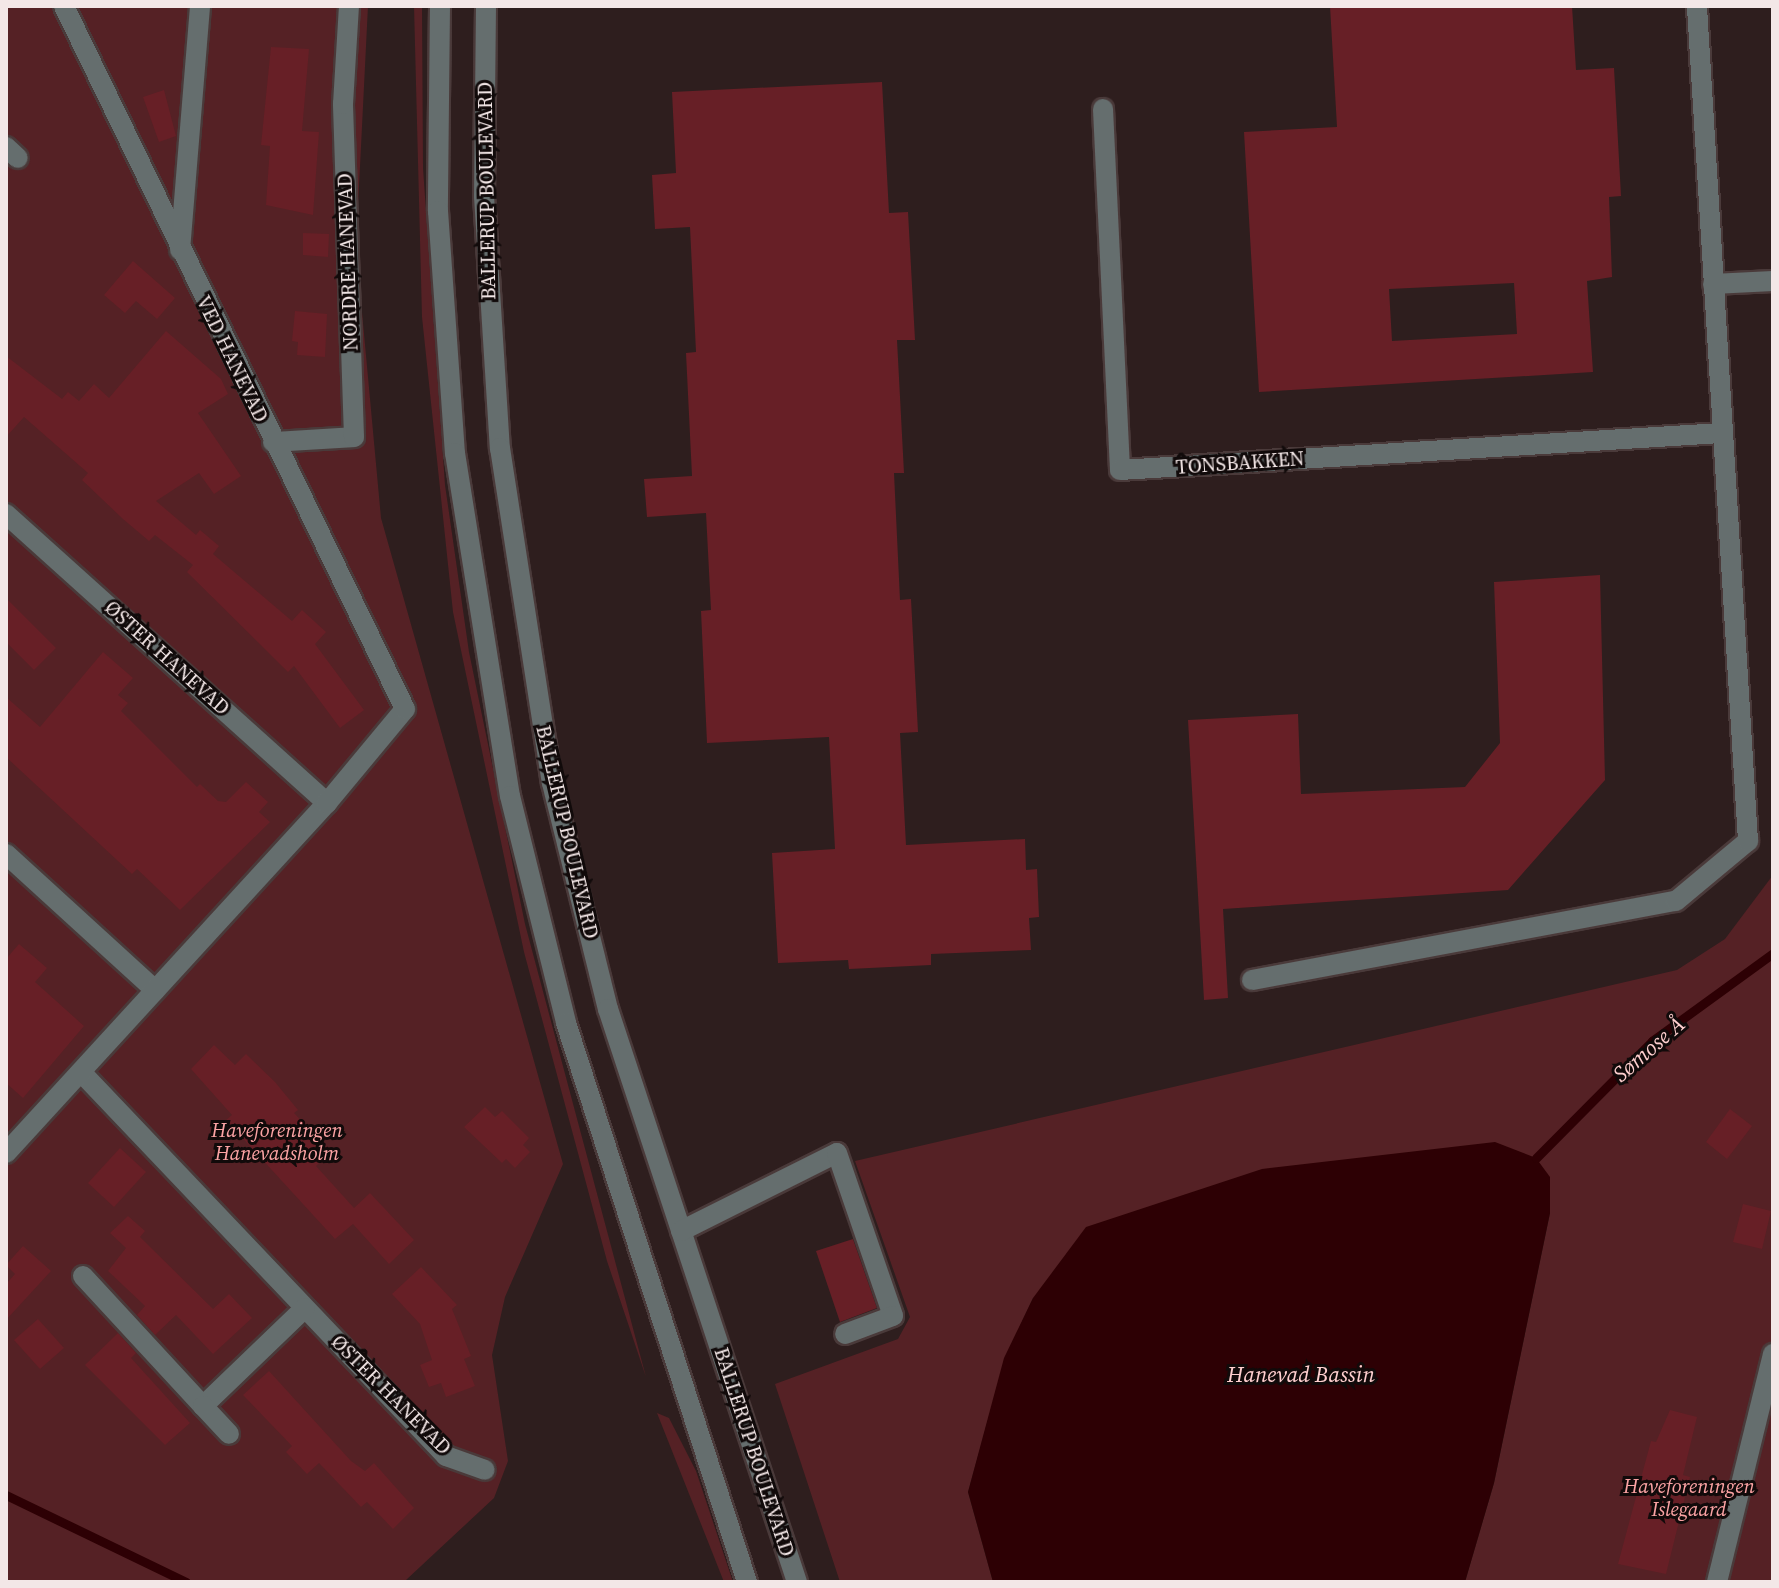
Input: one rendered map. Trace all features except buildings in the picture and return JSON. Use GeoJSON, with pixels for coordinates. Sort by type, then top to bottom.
{"type":"FeatureCollection","features":[{"type":"Feature","properties":{"kind":"street","name":"VED HANEVAD"},"geometry":{"type":"LineString","coordinates":[[64,6],[405,709],[327,803]]}},
{"type":"Feature","properties":{"kind":"street"},"geometry":{"type":"LineString","coordinates":[[180,250],[200,6]]}},
{"type":"Feature","properties":{"kind":"street","name":"NORDRE HANEVAD"},"geometry":{"type":"LineString","coordinates":[[273,442],[354,437],[343,104],[349,6]]}},
{"type":"Feature","properties":{"kind":"street"},"geometry":{"type":"LineString","coordinates":[[440,6],[438,211],[455,453],[510,796],[570,1038],[747,1582]]}},
{"type":"Feature","properties":{"kind":"street","name":"BALLERUP BOULEVARD"},"geometry":{"type":"LineString","coordinates":[[486,6],[484,196],[493,357],[502,463],[547,752],[608,1009],[797,1582]]}},
{"type":"Feature","properties":{"kind":"street"},"geometry":{"type":"LineString","coordinates":[[1252,980],[1676,901],[1748,841],[1697,6]]}},
{"type":"Feature","properties":{"kind":"street","name":"TONSBAKKEN"},"geometry":{"type":"LineString","coordinates":[[1103,109],[1120,470],[1721,433]]}},
{"type":"Feature","properties":{"kind":"street"},"geometry":{"type":"LineString","coordinates":[[1713,284],[1773,281]]}},
{"type":"Feature","properties":{"kind":"street","name":"ØSTER HANEVAD"},"geometry":{"type":"LineString","coordinates":[[6,514],[327,803]]}},
{"type":"Feature","properties":{"kind":"street"},"geometry":{"type":"LineString","coordinates":[[6,1153],[327,803]]}},
{"type":"Feature","properties":{"kind":"street"},"geometry":{"type":"LineString","coordinates":[[6,854],[155,990]]}},
{"type":"Feature","properties":{"kind":"street","name":"ØSTER HANEVAD"},"geometry":{"type":"LineString","coordinates":[[81,1072],[446,1456],[485,1470]]}},
{"type":"Feature","properties":{"kind":"street"},"geometry":{"type":"LineString","coordinates":[[681,1231],[837,1153],[893,1316],[845,1334]]}},
{"type":"Feature","properties":{"kind":"street"},"geometry":{"type":"LineString","coordinates":[[83,1276],[229,1434]]}},
{"type":"Feature","properties":{"kind":"street"},"geometry":{"type":"LineString","coordinates":[[203,1406],[305,1308]]}},
{"type":"Feature","properties":{"kind":"street"},"geometry":{"type":"LineString","coordinates":[[1717,1582],[1773,1354]]}},
{"type":"Feature","properties":{"kind":"green space","name":"Haveforeningen Hanevadsholm"},"geometry":{"type":"Polygon","coordinates":[[[6,6],[368,6],[356,247],[381,518],[563,1164],[505,1297],[492,1355],[508,1461],[494,1498],[406,1580],[410,1582],[6,1582],[6,6]]]}},
{"type":"Feature","properties":{"kind":"green space"},"geometry":{"type":"Polygon","coordinates":[[[414,6],[422,6],[423,168],[445,485],[469,652],[525,924],[646,1377],[607,1261],[524,952],[453,612],[422,317],[414,6]]]}},
{"type":"Feature","properties":{"kind":"green space","name":"Haveforeningen Islegaard"},"geometry":{"type":"Polygon","coordinates":[[[1773,875],[1773,1582],[1465,1582],[1494,1483],[1550,1213],[1033,1298],[1005,1358],[968,1492],[993,1582],[840,1582],[775,1384],[898,1339],[910,1317],[855,1161],[1677,970],[1725,939],[1773,875]]]}},
{"type":"Feature","properties":{"kind":"green space"},"geometry":{"type":"Polygon","coordinates":[[[657,1413],[669,1418],[696,1471],[733,1582],[724,1582],[657,1413]]]}},
{"type":"Feature","properties":{"kind":"water","name":"Hanevad Bassin"},"geometry":{"type":"Polygon","coordinates":[[[1495,1142],[1536,1158],[1550,1177],[1550,1213],[1494,1483],[1465,1582],[993,1582],[968,1492],[1004,1358],[1033,1298],[1086,1227],[1262,1169],[1495,1142]]]}},
{"type":"Feature","properties":{"kind":"waterway","name":"Sømose Å"},"geometry":{"type":"LineString","coordinates":[[1536,1158],[1652,1041],[1773,953]]}},
{"type":"Feature","properties":{"kind":"waterway"},"geometry":{"type":"LineString","coordinates":[[6,1495],[186,1582]]}}]}
